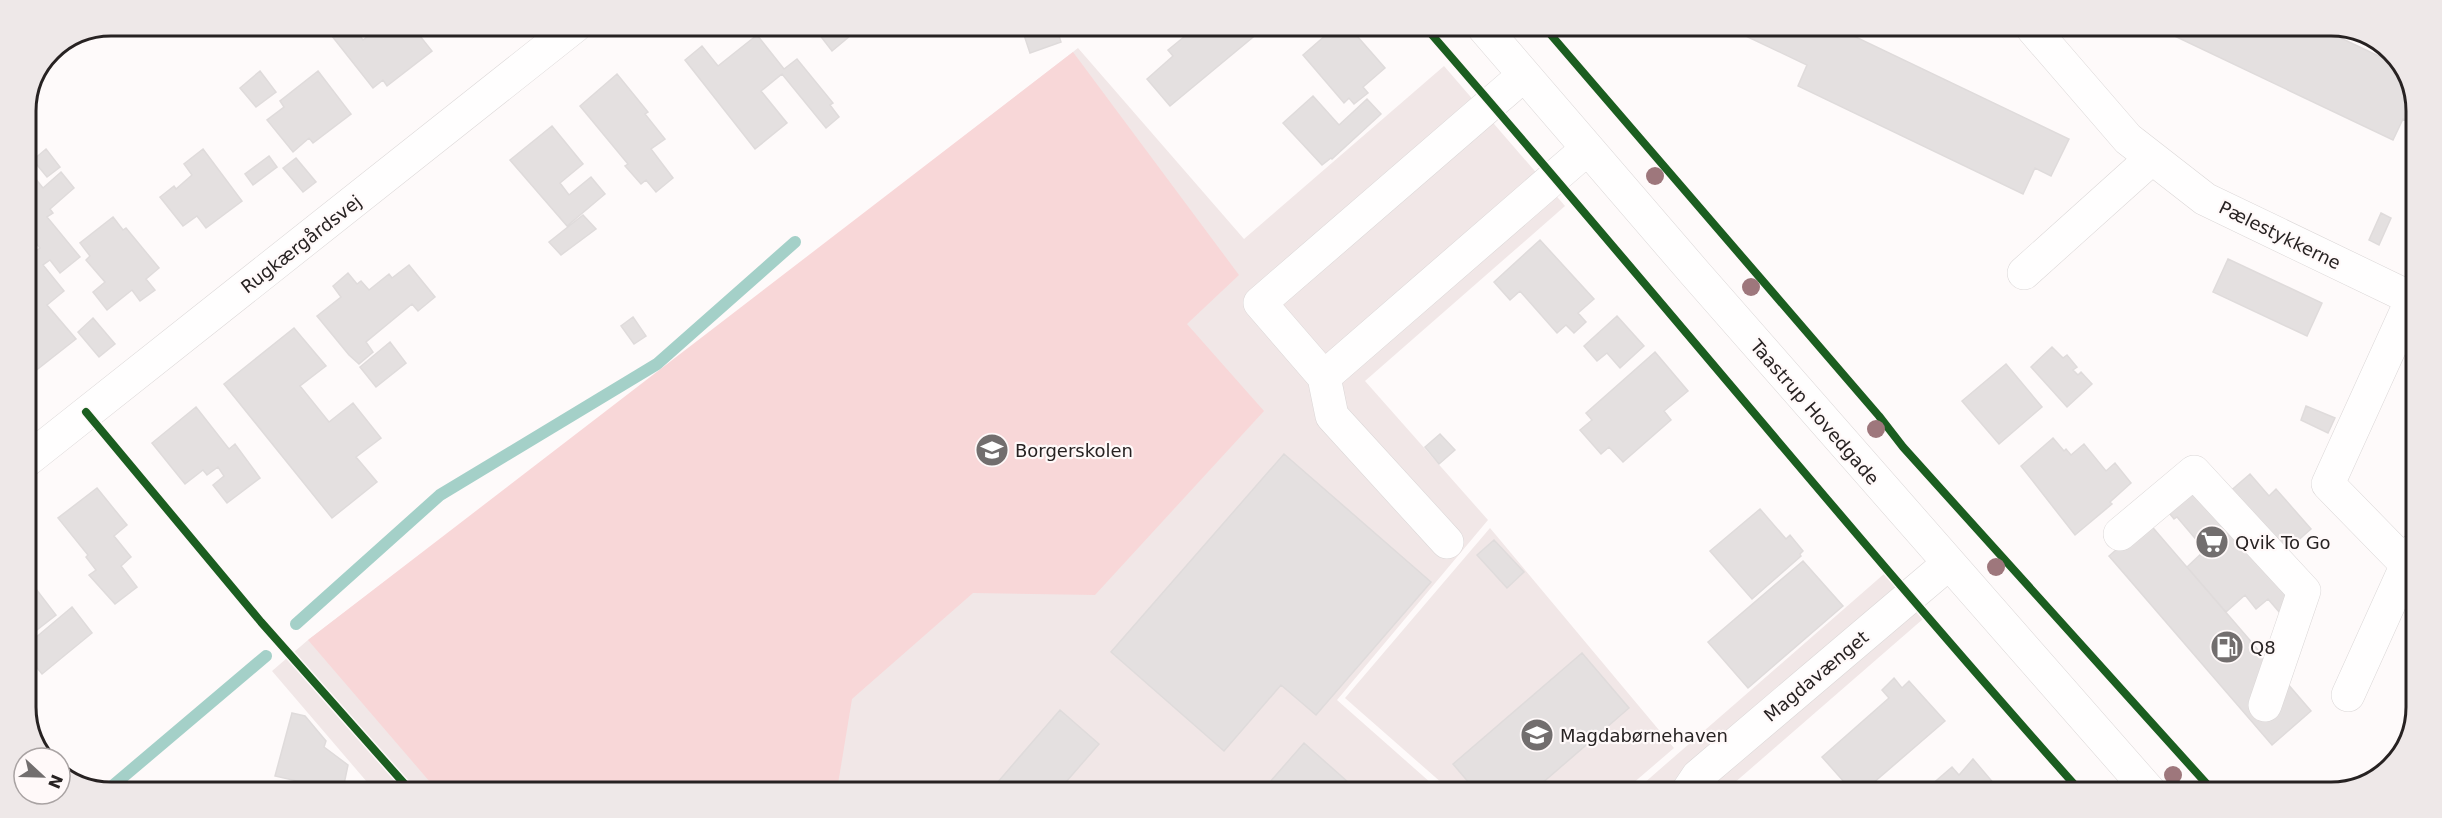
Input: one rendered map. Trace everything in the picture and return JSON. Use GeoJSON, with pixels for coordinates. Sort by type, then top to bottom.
{"type":"FeatureCollection","features":[{"type":"Feature","properties":{"kind":"street","name":"Rugkærgårdsvej"},"geometry":{"type":"LineString","coordinates":[[36,453],[562,36]]}},
{"type":"Feature","properties":{"kind":"street","name":"Taastrup Hovedgade"},"geometry":{"type":"LineString","coordinates":[[1491,36],[1948,564],[2141,782]]}},
{"type":"Feature","properties":{"kind":"street","name":"Pælestykkerne"},"geometry":{"type":"LineString","coordinates":[[2039,36],[2128,139],[2205,199],[2406,295]]}},
{"type":"Feature","properties":{"kind":"street"},"geometry":{"type":"LineString","coordinates":[[1447,542],[1332,416],[1324,377],[1260,303],[1524,75]]}},
{"type":"Feature","properties":{"kind":"street"},"geometry":{"type":"LineString","coordinates":[[1324,377],[1587,149]]}},
{"type":"Feature","properties":{"kind":"street"},"geometry":{"type":"LineString","coordinates":[[2024,273],[2152,158]]}},
{"type":"Feature","properties":{"kind":"street"},"geometry":{"type":"LineString","coordinates":[[2406,316],[2328,484],[2406,554]]}},
{"type":"Feature","properties":{"kind":"street"},"geometry":{"type":"LineString","coordinates":[[2120,534],[2194,472],[2304,591],[2265,705]]}},
{"type":"Feature","properties":{"kind":"street","name":"Magdavænget"},"geometry":{"type":"LineString","coordinates":[[1694,782],[1698,776],[1948,564]]}},
{"type":"Feature","properties":{"kind":"street"},"geometry":{"type":"LineString","coordinates":[[2348,694],[2406,567]]}},
{"type":"Feature","properties":{"kind":"shaded area","name":"Borgerskolen"},"geometry":{"type":"Polygon","coordinates":[[[1078,48],[1244,239],[1444,66],[1565,206],[1365,381],[1488,520],[1337,700],[1430,782],[367,782],[272,671],[308,640],[652,378],[1078,48]]]}},
{"type":"Feature","properties":{"kind":"shaded area","name":"Borgerskolen"},"geometry":{"type":"Polygon","coordinates":[[[1073,52],[1239,275],[1187,324],[1264,411],[1095,595],[973,593],[852,699],[838,782],[430,782],[308,640],[1073,52]]]}},
{"type":"Feature","properties":{"kind":"shaded area"},"geometry":{"type":"Polygon","coordinates":[[[1490,528],[1674,748],[1634,782],[1441,782],[1345,698],[1490,528]]]}},
{"type":"Feature","properties":{"kind":"shaded area"},"geometry":{"type":"Polygon","coordinates":[[[1884,574],[1923,619],[1735,782],[1645,782],[1884,574]]]}},
{"type":"Feature","properties":{"kind":"building"},"geometry":{"type":"Polygon","coordinates":[[[332,36],[360,36],[363,40],[368,36],[420,36],[432,51],[387,86],[383,80],[373,88],[332,36]]]}},
{"type":"Feature","properties":{"kind":"building"},"geometry":{"type":"Polygon","coordinates":[[[758,36],[784,69],[797,59],[833,103],[830,105],[839,117],[826,128],[782,74],[761,91],[787,123],[755,149],[685,60],[702,46],[718,66],[758,36]]]}},
{"type":"Feature","properties":{"kind":"building"},"geometry":{"type":"Polygon","coordinates":[[[820,36],[850,36],[832,51],[820,36]]]}},
{"type":"Feature","properties":{"kind":"building"},"geometry":{"type":"Polygon","coordinates":[[[1024,36],[1059,36],[1061,42],[1030,53],[1024,36]]]}},
{"type":"Feature","properties":{"kind":"building"},"geometry":{"type":"Polygon","coordinates":[[[1185,36],[1254,36],[1170,106],[1147,79],[1173,56],[1168,50],[1185,36]]]}},
{"type":"Feature","properties":{"kind":"building"},"geometry":{"type":"Polygon","coordinates":[[[1325,36],[1357,36],[1385,68],[1363,87],[1368,93],[1354,104],[1349,98],[1344,103],[1303,55],[1325,36]]]}},
{"type":"Feature","properties":{"kind":"building"},"geometry":{"type":"Polygon","coordinates":[[[1746,36],[1854,36],[2069,139],[2051,176],[2035,168],[2023,194],[1798,86],[1807,65],[1746,36]]]}},
{"type":"Feature","properties":{"kind":"building"},"geometry":{"type":"Polygon","coordinates":[[[2175,36],[2338,37],[2385,59],[2393,69],[2405,96],[2406,120],[2403,119],[2393,140],[2175,36]]]}},
{"type":"Feature","properties":{"kind":"building"},"geometry":{"type":"Polygon","coordinates":[[[260,71],[276,92],[256,107],[240,88],[260,71]]]}},
{"type":"Feature","properties":{"kind":"building"},"geometry":{"type":"Polygon","coordinates":[[[318,71],[351,114],[313,143],[309,138],[293,152],[267,120],[284,107],[280,101],[318,71]]]}},
{"type":"Feature","properties":{"kind":"building"},"geometry":{"type":"Polygon","coordinates":[[[617,74],[648,112],[645,114],[665,139],[651,149],[673,178],[656,192],[646,180],[641,184],[625,166],[628,164],[580,106],[617,74]]]}},
{"type":"Feature","properties":{"kind":"building"},"geometry":{"type":"Polygon","coordinates":[[[1313,96],[1339,125],[1367,99],[1381,114],[1332,159],[1322,165],[1283,123],[1313,96]]]}},
{"type":"Feature","properties":{"kind":"building"},"geometry":{"type":"Polygon","coordinates":[[[552,126],[583,164],[560,183],[569,195],[591,177],[605,194],[567,226],[510,160],[552,126]]]}},
{"type":"Feature","properties":{"kind":"building"},"geometry":{"type":"Polygon","coordinates":[[[46,149],[60,167],[47,177],[36,164],[36,157],[46,149]]]}},
{"type":"Feature","properties":{"kind":"building"},"geometry":{"type":"Polygon","coordinates":[[[203,149],[242,201],[206,228],[197,216],[183,226],[160,197],[174,186],[176,189],[192,175],[184,164],[203,149]]]}},
{"type":"Feature","properties":{"kind":"building"},"geometry":{"type":"Polygon","coordinates":[[[269,156],[277,167],[253,185],[245,174],[269,156]]]}},
{"type":"Feature","properties":{"kind":"building"},"geometry":{"type":"Polygon","coordinates":[[[296,158],[316,182],[303,192],[283,168],[296,158]]]}},
{"type":"Feature","properties":{"kind":"building"},"geometry":{"type":"Polygon","coordinates":[[[61,172],[74,188],[50,209],[53,213],[47,217],[80,257],[60,273],[50,260],[43,265],[64,291],[47,305],[76,339],[36,370],[36,251],[40,248],[36,243],[36,179],[43,188],[61,172]]]}},
{"type":"Feature","properties":{"kind":"building"},"geometry":{"type":"Polygon","coordinates":[[[2381,213],[2391,218],[2379,245],[2369,240],[2381,213]]]}},
{"type":"Feature","properties":{"kind":"building"},"geometry":{"type":"Polygon","coordinates":[[[583,215],[596,229],[561,255],[549,242],[583,215]]]}},
{"type":"Feature","properties":{"kind":"building"},"geometry":{"type":"Polygon","coordinates":[[[113,217],[123,230],[126,228],[159,268],[146,279],[155,290],[140,301],[132,290],[107,310],[93,292],[105,282],[86,260],[90,256],[80,243],[113,217]]]}},
{"type":"Feature","properties":{"kind":"building"},"geometry":{"type":"Polygon","coordinates":[[[1540,240],[1594,299],[1578,313],[1586,322],[1574,333],[1566,325],[1557,333],[1520,291],[1510,300],[1494,282],[1540,240]]]}},
{"type":"Feature","properties":{"kind":"building"},"geometry":{"type":"Polygon","coordinates":[[[2228,259],[2322,303],[2307,336],[2213,292],[2228,259]]]}},
{"type":"Feature","properties":{"kind":"building"},"geometry":{"type":"Polygon","coordinates":[[[409,265],[435,297],[418,311],[412,304],[366,342],[373,352],[359,364],[317,316],[341,297],[333,286],[348,273],[357,284],[361,281],[369,290],[389,274],[392,278],[409,265]]]}},
{"type":"Feature","properties":{"kind":"building"},"geometry":{"type":"Polygon","coordinates":[[[1617,316],[1644,346],[1620,368],[1607,353],[1597,361],[1584,346],[1617,316]]]}},
{"type":"Feature","properties":{"kind":"building"},"geometry":{"type":"Polygon","coordinates":[[[633,317],[646,336],[634,344],[621,326],[633,317]]]}},
{"type":"Feature","properties":{"kind":"building"},"geometry":{"type":"Polygon","coordinates":[[[93,318],[115,344],[99,357],[78,332],[93,318]]]}},
{"type":"Feature","properties":{"kind":"building"},"geometry":{"type":"Polygon","coordinates":[[[294,328],[326,366],[300,386],[329,422],[353,403],[381,438],[356,457],[377,482],[332,518],[224,384],[294,328]]]}},
{"type":"Feature","properties":{"kind":"building"},"geometry":{"type":"Polygon","coordinates":[[[390,342],[406,363],[376,387],[360,367],[390,342]]]}},
{"type":"Feature","properties":{"kind":"building"},"geometry":{"type":"Polygon","coordinates":[[[2052,347],[2063,358],[2067,355],[2077,367],[2073,370],[2078,375],[2081,372],[2092,384],[2067,407],[2031,367],[2052,347]]]}},
{"type":"Feature","properties":{"kind":"building"},"geometry":{"type":"Polygon","coordinates":[[[1655,352],[1688,391],[1664,411],[1671,420],[1623,462],[1609,447],[1601,454],[1580,430],[1592,420],[1586,413],[1655,352]]]}},
{"type":"Feature","properties":{"kind":"building"},"geometry":{"type":"Polygon","coordinates":[[[2006,364],[2042,407],[1999,444],[1962,401],[2006,364]]]}},
{"type":"Feature","properties":{"kind":"building"},"geometry":{"type":"Polygon","coordinates":[[[2306,406],[2335,418],[2328,433],[2301,420],[2306,406]]]}},
{"type":"Feature","properties":{"kind":"building"},"geometry":{"type":"Polygon","coordinates":[[[196,407],[229,449],[235,444],[260,478],[227,503],[213,485],[224,476],[218,467],[207,475],[203,470],[185,484],[152,443],[196,407]]]}},
{"type":"Feature","properties":{"kind":"building"},"geometry":{"type":"Polygon","coordinates":[[[1440,434],[1455,450],[1439,464],[1425,447],[1440,434]]]}},
{"type":"Feature","properties":{"kind":"building"},"geometry":{"type":"Polygon","coordinates":[[[2053,438],[2064,451],[2066,449],[2071,455],[2084,444],[2106,471],[2115,463],[2131,483],[2110,502],[2112,504],[2075,535],[2021,466],[2053,438]]]}},
{"type":"Feature","properties":{"kind":"building"},"geometry":{"type":"Polygon","coordinates":[[[1284,454],[1431,582],[1316,715],[1281,685],[1224,751],[1111,652],[1284,454]]]}},
{"type":"Feature","properties":{"kind":"building"},"geometry":{"type":"Polygon","coordinates":[[[2250,474],[2269,496],[2276,489],[2311,529],[2269,566],[2297,598],[2280,613],[2268,599],[2256,609],[2245,595],[2226,612],[2187,567],[2205,550],[2177,517],[2174,519],[2166,509],[2194,484],[2213,506],[2250,474]]]}},
{"type":"Feature","properties":{"kind":"building"},"geometry":{"type":"Polygon","coordinates":[[[97,488],[127,525],[114,536],[131,557],[121,566],[137,587],[115,604],[89,575],[96,570],[86,557],[88,555],[58,518],[97,488]]]}},
{"type":"Feature","properties":{"kind":"building"},"geometry":{"type":"Polygon","coordinates":[[[1760,509],[1786,539],[1790,535],[1803,551],[1801,556],[1752,599],[1710,551],[1760,509]]]}},
{"type":"Feature","properties":{"kind":"building"},"geometry":{"type":"Polygon","coordinates":[[[2148,522],[2311,711],[2272,745],[2109,556],[2148,522]]]}},
{"type":"Feature","properties":{"kind":"building"},"geometry":{"type":"Polygon","coordinates":[[[1494,540],[1524,572],[1507,588],[1477,555],[1494,540]]]}},
{"type":"Feature","properties":{"kind":"building"},"geometry":{"type":"Polygon","coordinates":[[[1803,561],[1843,606],[1748,688],[1708,642],[1803,561]]]}},
{"type":"Feature","properties":{"kind":"building"},"geometry":{"type":"Polygon","coordinates":[[[36,589],[56,615],[36,631],[36,589]]]}},
{"type":"Feature","properties":{"kind":"building"},"geometry":{"type":"Polygon","coordinates":[[[72,607],[92,633],[42,674],[36,667],[36,637],[72,607]]]}},
{"type":"Feature","properties":{"kind":"building"},"geometry":{"type":"Polygon","coordinates":[[[1582,653],[1629,708],[1543,782],[1468,782],[1453,764],[1582,653]]]}},
{"type":"Feature","properties":{"kind":"building"},"geometry":{"type":"Polygon","coordinates":[[[1894,678],[1902,688],[1909,681],[1945,721],[1874,782],[1844,782],[1822,757],[1889,698],[1882,690],[1894,678]]]}},
{"type":"Feature","properties":{"kind":"building"},"geometry":{"type":"Polygon","coordinates":[[[1060,710],[1099,744],[1066,782],[998,782],[1060,710]]]}},
{"type":"Feature","properties":{"kind":"building"},"geometry":{"type":"Polygon","coordinates":[[[292,713],[305,716],[326,741],[324,747],[348,765],[344,782],[301,782],[275,776],[292,713]]]}},
{"type":"Feature","properties":{"kind":"building"},"geometry":{"type":"Polygon","coordinates":[[[1304,743],[1348,782],[1270,782],[1304,743]]]}},
{"type":"Feature","properties":{"kind":"building"},"geometry":{"type":"Polygon","coordinates":[[[1973,759],[1993,782],[1935,782],[1952,767],[1959,775],[1973,759]]]}},
{"type":"Feature","properties":{"kind":"waterway"},"geometry":{"type":"LineString","coordinates":[[296,624],[440,495],[657,364],[795,242]]}},
{"type":"Feature","properties":{"kind":"waterway"},"geometry":{"type":"LineString","coordinates":[[117,782],[266,656]]}},
{"type":"Feature","properties":{"kind":"cycle path"},"geometry":{"type":"LineString","coordinates":[[1433,36],[1916,603],[2072,782]]}},
{"type":"Feature","properties":{"kind":"cycle path"},"geometry":{"type":"LineString","coordinates":[[1552,36],[1879,416],[1903,447],[2205,782]]}},
{"type":"Feature","properties":{"kind":"cycle path"},"geometry":{"type":"LineString","coordinates":[[86,412],[261,622],[403,782]]}},
{"type":"Feature","properties":{"kind":"place","name":"Borgerskolen"},"geometry":{"type":"Point","coordinates":[992,450]}},
{"type":"Feature","properties":{"kind":"place","name":"Qvik To Go"},"geometry":{"type":"Point","coordinates":[2212,542]}},
{"type":"Feature","properties":{"kind":"place","name":"Q8"},"geometry":{"type":"Point","coordinates":[2227,647]}},
{"type":"Feature","properties":{"kind":"place","name":"Magdabørnehaven"},"geometry":{"type":"Point","coordinates":[1537,735]}}]}
